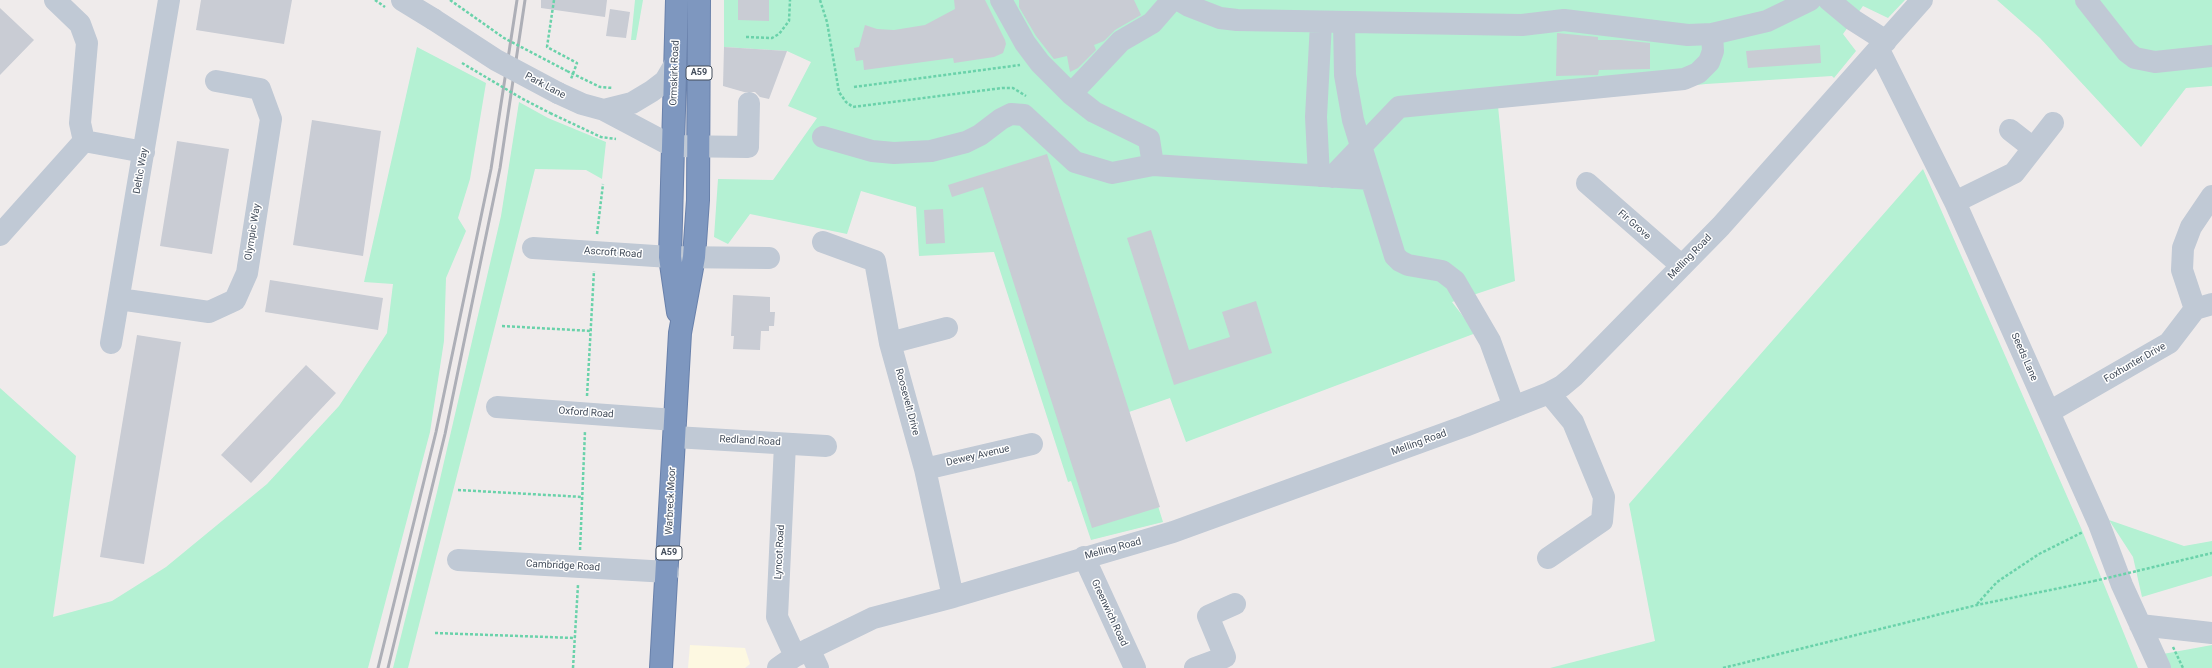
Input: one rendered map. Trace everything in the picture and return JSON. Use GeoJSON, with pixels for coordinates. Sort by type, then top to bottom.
{"type":"FeatureCollection","features":[{"type":"Feature","properties":{"kind":"highway","name":"Ormskirk Road"},"geometry":{"type":"LineString","coordinates":[[672,146],[677,0]]}},
{"type":"Feature","properties":{"kind":"highway","name":"A59"},"geometry":{"type":"LineString","coordinates":[[699,0],[699,146]]}},
{"type":"Feature","properties":{"kind":"highway","name":"Warbreck Moor"},"geometry":{"type":"LineString","coordinates":[[672,146],[670,257],[680,333]]}},
{"type":"Feature","properties":{"kind":"highway","name":"Warbreck Moor"},"geometry":{"type":"LineString","coordinates":[[661,668],[668,572],[680,333],[694,257],[699,146]]}},
{"type":"Feature","properties":{"kind":"street"},"geometry":{"type":"LineString","coordinates":[[55,0],[80,24],[87,43],[80,123],[84,142]]}},
{"type":"Feature","properties":{"kind":"street","name":"Deltic Way"},"geometry":{"type":"LineString","coordinates":[[111,343],[169,0]]}},
{"type":"Feature","properties":{"kind":"street","name":"Park Lane"},"geometry":{"type":"LineString","coordinates":[[402,0],[496,60],[558,93],[582,104],[604,110],[672,146],[748,147],[749,103]]}},
{"type":"Feature","properties":{"kind":"street"},"geometry":{"type":"LineString","coordinates":[[1001,0],[1025,43],[1040,62],[1071,94],[1094,112],[1149,138],[1154,165]]}},
{"type":"Feature","properties":{"kind":"street"},"geometry":{"type":"LineString","coordinates":[[1071,94],[1121,41],[1152,23],[1172,0]]}},
{"type":"Feature","properties":{"kind":"street"},"geometry":{"type":"LineString","coordinates":[[1179,0],[1189,6],[1220,18],[1344,23],[1522,26],[1564,20],[1688,35],[1712,34],[1767,21],[1810,0]]}},
{"type":"Feature","properties":{"kind":"street"},"geometry":{"type":"LineString","coordinates":[[1830,0],[1882,46]]}},
{"type":"Feature","properties":{"kind":"street","name":"Melling Road"},"geometry":{"type":"LineString","coordinates":[[800,660],[873,618],[953,597],[1180,529],[1549,393],[1574,376],[1721,226],[1922,0]]}},
{"type":"Feature","properties":{"kind":"street"},"geometry":{"type":"LineString","coordinates":[[2086,0],[2127,52],[2135,58],[2156,62],[2212,56]]}},
{"type":"Feature","properties":{"kind":"street"},"geometry":{"type":"LineString","coordinates":[[1321,22],[1316,117],[1325,177]]}},
{"type":"Feature","properties":{"kind":"street"},"geometry":{"type":"LineString","coordinates":[[1344,23],[1345,75],[1349,101],[1361,146],[1396,256],[1400,261],[1408,264],[1442,271],[1455,281],[1490,341],[1514,407]]}},
{"type":"Feature","properties":{"kind":"street"},"geometry":{"type":"LineString","coordinates":[[1325,177],[1361,146],[1399,107],[1684,79],[1698,73],[1709,62],[1713,51],[1712,34]]}},
{"type":"Feature","properties":{"kind":"street","name":"Seeds Lane"},"geometry":{"type":"LineString","coordinates":[[1882,46],[1955,202],[2049,412],[2099,524],[2122,586],[2160,668]]}},
{"type":"Feature","properties":{"kind":"street"},"geometry":{"type":"LineString","coordinates":[[604,110],[632,103],[665,81],[675,64]]}},
{"type":"Feature","properties":{"kind":"street","name":"Olympic Way"},"geometry":{"type":"LineString","coordinates":[[119,299],[209,312],[235,300],[247,273],[271,119],[260,89],[216,82]]}},
{"type":"Feature","properties":{"kind":"street"},"geometry":{"type":"LineString","coordinates":[[823,137],[872,151],[894,153],[931,152],[966,142],[980,135],[1000,119],[1011,114],[1024,115],[1075,162],[1112,173],[1154,165],[1325,177],[1371,178]]}},
{"type":"Feature","properties":{"kind":"street"},"geometry":{"type":"LineString","coordinates":[[1955,202],[2014,173],[2052,123]]}},
{"type":"Feature","properties":{"kind":"street"},"geometry":{"type":"LineString","coordinates":[[2010,130],[2033,148]]}},
{"type":"Feature","properties":{"kind":"street"},"geometry":{"type":"LineString","coordinates":[[84,142],[144,152]]}},
{"type":"Feature","properties":{"kind":"street"},"geometry":{"type":"LineString","coordinates":[[0,235],[84,142]]}},
{"type":"Feature","properties":{"kind":"street","name":"Fir Grove"},"geometry":{"type":"LineString","coordinates":[[1587,183],[1682,266]]}},
{"type":"Feature","properties":{"kind":"street"},"geometry":{"type":"LineString","coordinates":[[2203,307],[2182,270],[2183,248],[2191,227],[2212,196]]}},
{"type":"Feature","properties":{"kind":"street","name":"Roosevelt Drive"},"geometry":{"type":"LineString","coordinates":[[823,242],[875,261],[890,343],[925,469],[953,597]]}},
{"type":"Feature","properties":{"kind":"street","name":"Ascroft Road"},"geometry":{"type":"LineString","coordinates":[[533,248],[670,257],[769,258]]}},
{"type":"Feature","properties":{"kind":"street","name":"Foxhunter Drive"},"geometry":{"type":"LineString","coordinates":[[2049,412],[2169,344],[2203,307]]}},
{"type":"Feature","properties":{"kind":"street"},"geometry":{"type":"LineString","coordinates":[[890,343],[947,328]]}},
{"type":"Feature","properties":{"kind":"street"},"geometry":{"type":"LineString","coordinates":[[1548,558],[1602,521],[1604,496],[1573,422],[1549,393]]}},
{"type":"Feature","properties":{"kind":"street","name":"Oxford Road"},"geometry":{"type":"LineString","coordinates":[[497,407],[675,428]]}},
{"type":"Feature","properties":{"kind":"street","name":"Redland Road"},"geometry":{"type":"LineString","coordinates":[[675,428],[741,441],[826,446]]}},
{"type":"Feature","properties":{"kind":"street","name":"Lyncot Road"},"geometry":{"type":"LineString","coordinates":[[785,444],[777,617],[800,660]]}},
{"type":"Feature","properties":{"kind":"street","name":"Dewey Avenue"},"geometry":{"type":"LineString","coordinates":[[925,469],[1032,444]]}},
{"type":"Feature","properties":{"kind":"street","name":"Greenwich Road"},"geometry":{"type":"LineString","coordinates":[[1084,557],[1135,668]]}},
{"type":"Feature","properties":{"kind":"street","name":"Cambridge Road"},"geometry":{"type":"LineString","coordinates":[[458,560],[668,572]]}},
{"type":"Feature","properties":{"kind":"street"},"geometry":{"type":"LineString","coordinates":[[1195,668],[1227,662],[1208,616],[1235,604]]}},
{"type":"Feature","properties":{"kind":"street"},"geometry":{"type":"LineString","coordinates":[[2140,625],[2212,633]]}},
{"type":"Feature","properties":{"kind":"path"},"geometry":{"type":"LineString","coordinates":[[450,0],[504,38],[600,87],[615,88],[632,103]]}},
{"type":"Feature","properties":{"kind":"path"},"geometry":{"type":"LineString","coordinates":[[554,0],[547,47],[577,63],[572,73]]}},
{"type":"Feature","properties":{"kind":"path"},"geometry":{"type":"LineString","coordinates":[[746,37],[772,38],[779,34],[789,21],[790,0]]}},
{"type":"Feature","properties":{"kind":"path"},"geometry":{"type":"LineString","coordinates":[[820,0],[827,22],[839,92],[846,102],[853,107],[1002,88],[1020,91],[1031,102]]}},
{"type":"Feature","properties":{"kind":"path"},"geometry":{"type":"LineString","coordinates":[[854,87],[1014,66]]}},
{"type":"Feature","properties":{"kind":"path"},"geometry":{"type":"LineString","coordinates":[[502,326],[592,331]]}},
{"type":"Feature","properties":{"kind":"path"},"geometry":{"type":"LineString","coordinates":[[458,490],[582,496]]}},
{"type":"Feature","properties":{"kind":"path"},"geometry":{"type":"LineString","coordinates":[[1977,605],[1997,582],[2039,554],[2099,524]]}},
{"type":"Feature","properties":{"kind":"path"},"geometry":{"type":"LineString","coordinates":[[1723,668],[1977,605],[2094,581],[2212,553]]}},
{"type":"Feature","properties":{"kind":"path"},"geometry":{"type":"LineString","coordinates":[[435,633],[575,638]]}},
{"type":"Feature","properties":{"kind":"shaded area"},"geometry":{"type":"Polygon","coordinates":[[[690,645],[745,648],[750,664],[745,668],[688,668],[690,645]]]}},
{"type":"Feature","properties":{"kind":"green space"},"geometry":{"type":"Polygon","coordinates":[[[635,0],[643,0],[636,40],[631,40],[635,0]]]}},
{"type":"Feature","properties":{"kind":"green space"},"geometry":{"type":"Polygon","coordinates":[[[724,0],[1905,0],[1888,18],[1863,6],[1843,34],[1856,51],[1834,78],[1832,76],[1706,84],[1498,106],[1515,281],[1452,302],[1476,333],[1186,442],[1170,398],[1129,412],[1163,522],[1091,540],[1071,481],[1068,482],[994,252],[919,256],[916,207],[861,191],[847,234],[750,214],[728,244],[714,237],[718,179],[773,180],[817,118],[788,106],[811,62],[787,51],[724,47],[724,0]]]}},
{"type":"Feature","properties":{"kind":"green space"},"geometry":{"type":"Polygon","coordinates":[[[1997,0],[2212,0],[2212,86],[2186,88],[2141,147],[2040,38],[1997,0]]]}},
{"type":"Feature","properties":{"kind":"green space"},"geometry":{"type":"Polygon","coordinates":[[[417,47],[486,83],[470,179],[458,218],[466,231],[446,278],[444,341],[430,432],[368,668],[0,668],[0,388],[76,456],[53,617],[112,601],[166,567],[267,484],[339,406],[387,333],[393,284],[364,282],[417,47]]]}},
{"type":"Feature","properties":{"kind":"green space"},"geometry":{"type":"Polygon","coordinates":[[[519,102],[548,118],[606,142],[602,179],[586,170],[535,169],[408,668],[393,668],[437,492],[501,216],[519,102]]]}},
{"type":"Feature","properties":{"kind":"green space"},"geometry":{"type":"Polygon","coordinates":[[[1923,169],[2081,528],[2138,668],[1550,668],[1655,641],[1629,504],[1923,169]]]}},
{"type":"Feature","properties":{"kind":"green space"},"geometry":{"type":"Polygon","coordinates":[[[2109,520],[2184,546],[2212,541],[2212,576],[2142,597],[2133,557],[2109,520]]]}},
{"type":"Feature","properties":{"kind":"green space"},"geometry":{"type":"Polygon","coordinates":[[[2212,645],[2212,668],[2170,668],[2163,654],[2212,645]]]}},
{"type":"Feature","properties":{"kind":"building"},"geometry":{"type":"Polygon","coordinates":[[[201,0],[292,0],[284,44],[196,30],[201,0]]]}},
{"type":"Feature","properties":{"kind":"building"},"geometry":{"type":"Polygon","coordinates":[[[541,0],[607,0],[605,17],[541,8],[541,0]]]}},
{"type":"Feature","properties":{"kind":"building"},"geometry":{"type":"Polygon","coordinates":[[[738,0],[769,0],[769,21],[738,20],[738,0]]]}},
{"type":"Feature","properties":{"kind":"building"},"geometry":{"type":"Polygon","coordinates":[[[954,0],[985,0],[1005,40],[1006,44],[1003,53],[994,57],[954,63],[953,58],[864,70],[863,60],[856,61],[854,48],[859,47],[865,25],[877,29],[894,30],[925,25],[955,9],[954,0]]]}},
{"type":"Feature","properties":{"kind":"building"},"geometry":{"type":"Polygon","coordinates":[[[1019,0],[1134,0],[1141,15],[1115,30],[1104,41],[1094,45],[1096,50],[1078,68],[1070,72],[1067,56],[1054,59],[1036,36],[1019,7],[1019,0]]]}},
{"type":"Feature","properties":{"kind":"building"},"geometry":{"type":"Polygon","coordinates":[[[0,8],[34,40],[0,75],[0,8]]]}},
{"type":"Feature","properties":{"kind":"building"},"geometry":{"type":"Polygon","coordinates":[[[610,9],[630,12],[626,38],[606,36],[610,9]]]}},
{"type":"Feature","properties":{"kind":"building"},"geometry":{"type":"Polygon","coordinates":[[[1557,33],[1598,37],[1598,40],[1621,40],[1650,43],[1650,69],[1599,70],[1598,75],[1556,76],[1557,33]]]}},
{"type":"Feature","properties":{"kind":"building"},"geometry":{"type":"Polygon","coordinates":[[[1820,45],[1821,63],[1748,68],[1746,51],[1820,45]]]}},
{"type":"Feature","properties":{"kind":"building"},"geometry":{"type":"Polygon","coordinates":[[[724,47],[787,51],[769,99],[760,97],[755,92],[744,92],[723,86],[724,47]]]}},
{"type":"Feature","properties":{"kind":"building"},"geometry":{"type":"Polygon","coordinates":[[[312,120],[381,131],[363,256],[293,245],[312,120]]]}},
{"type":"Feature","properties":{"kind":"building"},"geometry":{"type":"Polygon","coordinates":[[[177,141],[229,149],[212,254],[160,246],[177,141]]]}},
{"type":"Feature","properties":{"kind":"building"},"geometry":{"type":"Polygon","coordinates":[[[1047,154],[1160,507],[1092,528],[983,187],[952,197],[948,185],[1047,154]]]}},
{"type":"Feature","properties":{"kind":"building"},"geometry":{"type":"Polygon","coordinates":[[[943,209],[945,243],[926,244],[924,210],[943,209]]]}},
{"type":"Feature","properties":{"kind":"building"},"geometry":{"type":"Polygon","coordinates":[[[1151,230],[1189,350],[1230,337],[1222,312],[1256,301],[1272,353],[1174,385],[1127,238],[1151,230]]]}},
{"type":"Feature","properties":{"kind":"building"},"geometry":{"type":"Polygon","coordinates":[[[270,280],[383,298],[378,330],[265,312],[270,280]]]}},
{"type":"Feature","properties":{"kind":"building"},"geometry":{"type":"Polygon","coordinates":[[[733,295],[770,297],[770,312],[775,312],[774,326],[769,326],[769,331],[761,331],[760,350],[733,349],[734,336],[731,336],[733,295]]]}},
{"type":"Feature","properties":{"kind":"building"},"geometry":{"type":"Polygon","coordinates":[[[137,335],[181,342],[144,564],[100,557],[137,335]]]}},
{"type":"Feature","properties":{"kind":"building"},"geometry":{"type":"Polygon","coordinates":[[[306,365],[336,393],[251,483],[221,455],[306,365]]]}},
{"type":"Feature","properties":{"kind":"railway"},"geometry":{"type":"LineString","coordinates":[[378,668],[436,432],[491,169],[517,0]]}},
{"type":"Feature","properties":{"kind":"railway"},"geometry":{"type":"LineString","coordinates":[[388,668],[445,434],[500,168],[525,0]]}}]}
